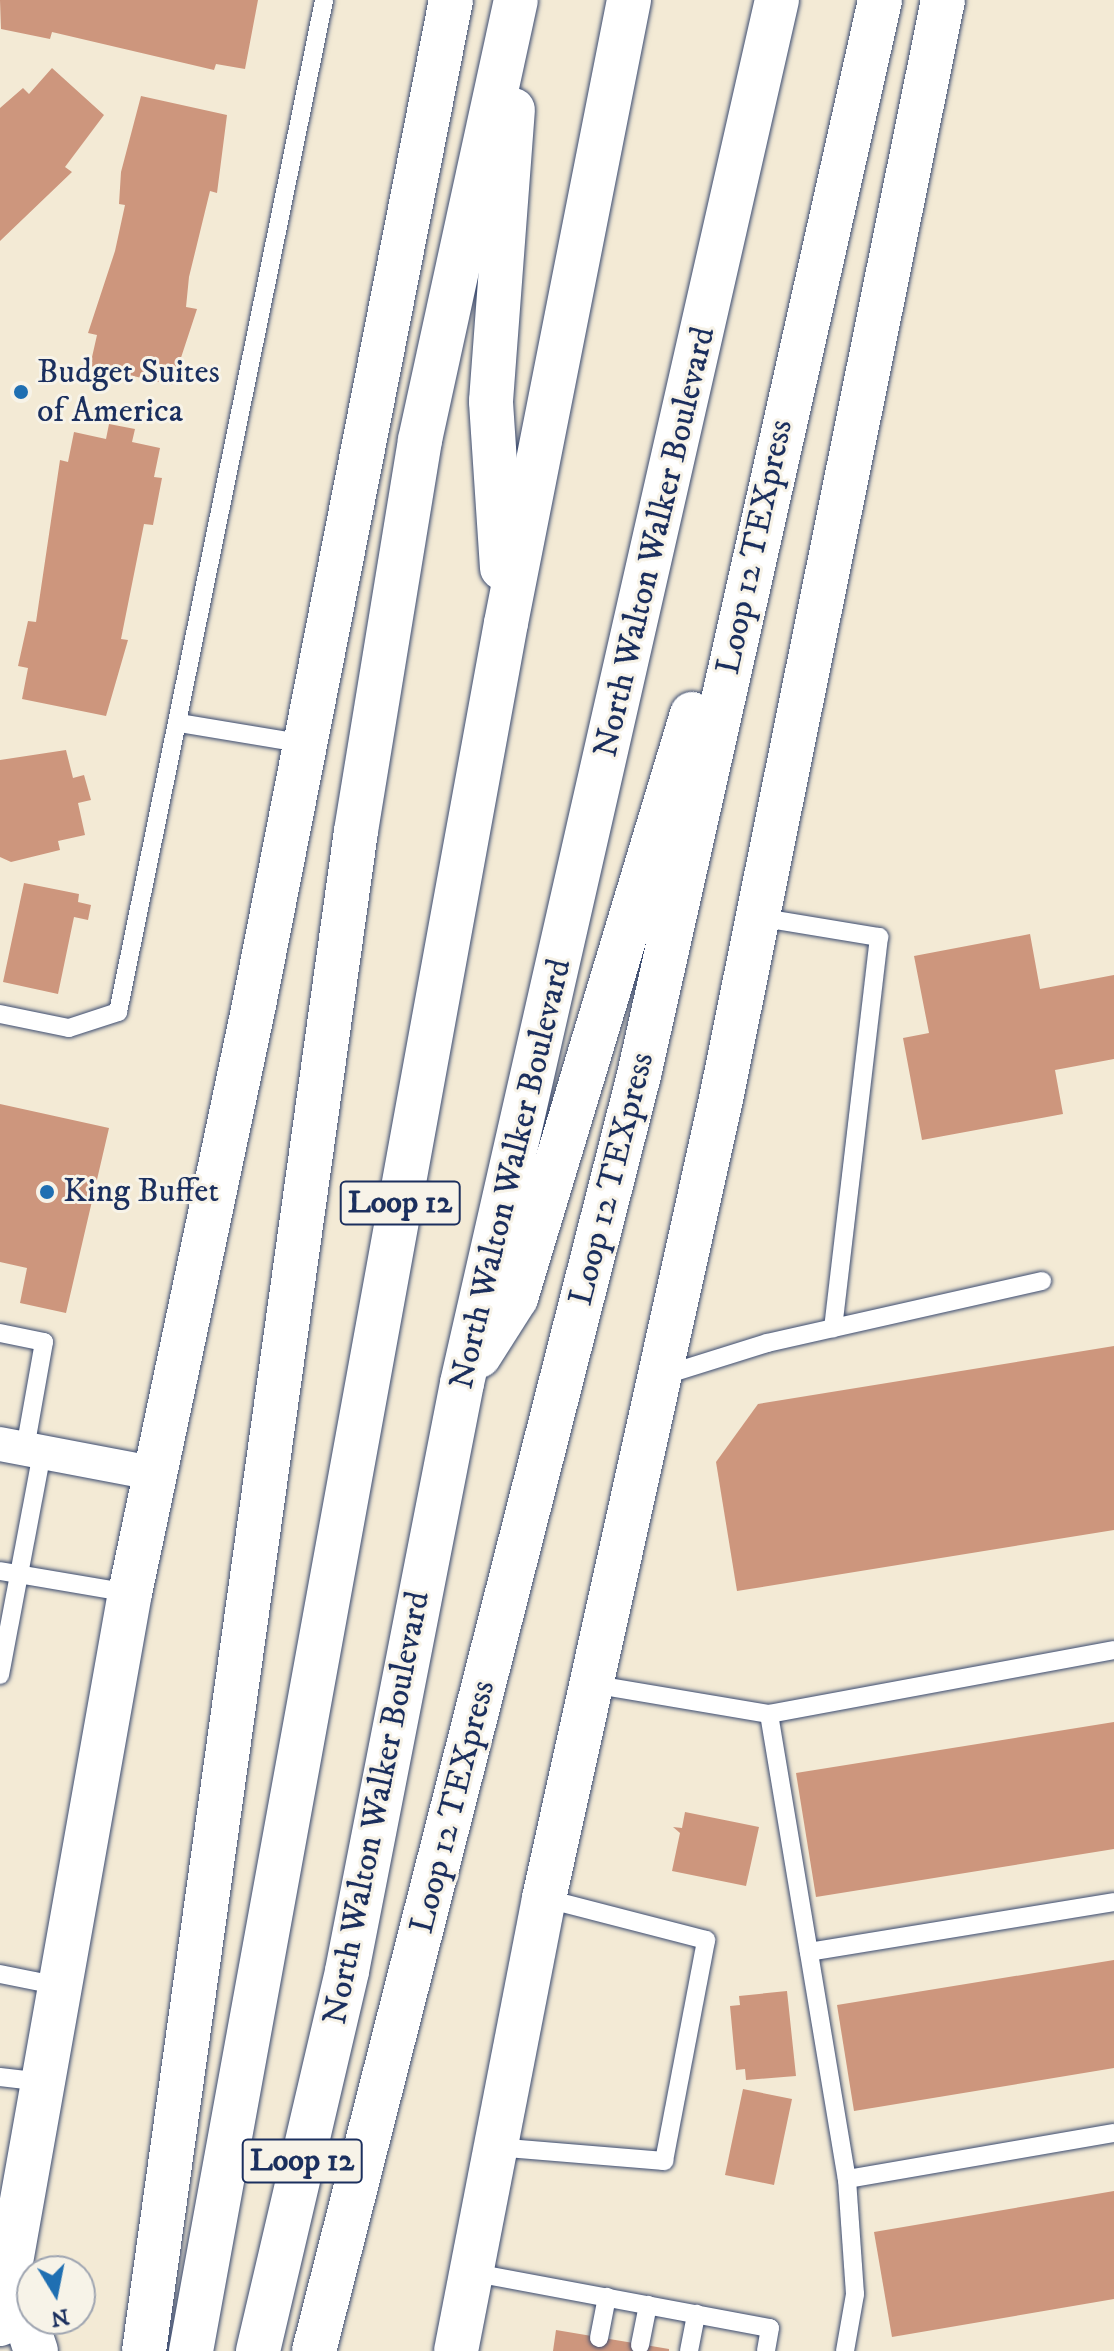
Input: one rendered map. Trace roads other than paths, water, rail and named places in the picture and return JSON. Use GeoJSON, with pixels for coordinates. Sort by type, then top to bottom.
{"type":"FeatureCollection","features":[{"type":"Feature","properties":{"kind":"main road"},"geometry":{"type":"LineString","coordinates":[[36,2351],[4,2300],[130,1593],[254,1005],[451,0]]}},
{"type":"Feature","properties":{"kind":"main road"},"geometry":{"type":"LineString","coordinates":[[506,623],[491,401],[519,0]]}},
{"type":"Feature","properties":{"kind":"main road"},"geometry":{"type":"LineString","coordinates":[[144,2351],[359,816],[420,440],[519,0]]}},
{"type":"Feature","properties":{"kind":"main road","name":"Loop 12"},"geometry":{"type":"LineString","coordinates":[[191,2351],[506,623],[629,0]]}},
{"type":"Feature","properties":{"kind":"main road","name":"North Walton Walker Boulevard"},"geometry":{"type":"LineString","coordinates":[[258,2351],[347,1971],[462,1383],[777,0]]}},
{"type":"Feature","properties":{"kind":"main road","name":"Loop 12 TEXpress"},"geometry":{"type":"LineString","coordinates":[[314,2351],[639,1075],[780,429],[880,0]]}},
{"type":"Feature","properties":{"kind":"main road"},"geometry":{"type":"LineString","coordinates":[[456,2351],[544,1898],[721,1099],[943,0]]}},
{"type":"Feature","properties":{"kind":"main road"},"geometry":{"type":"LineString","coordinates":[[462,1383],[516,1298],[780,429]]}},
{"type":"Feature","properties":{"kind":"street"},"geometry":{"type":"LineString","coordinates":[[22,1448],[157,1474]]}},
{"type":"Feature","properties":{"kind":"lane"},"geometry":{"type":"LineString","coordinates":[[0,1014],[69,1028],[118,1012],[180,723],[324,0]]}},
{"type":"Feature","properties":{"kind":"lane"},"geometry":{"type":"LineString","coordinates":[[180,723],[305,744]]}},
{"type":"Feature","properties":{"kind":"lane"},"geometry":{"type":"LineString","coordinates":[[758,917],[879,937],[833,1328]]}},
{"type":"Feature","properties":{"kind":"lane"},"geometry":{"type":"LineString","coordinates":[[660,1376],[833,1328],[1042,1281]]}},
{"type":"Feature","properties":{"kind":"lane"},"geometry":{"type":"LineString","coordinates":[[0,1333],[44,1342],[22,1448],[21,1574],[0,1675]]}},
{"type":"Feature","properties":{"kind":"lane"},"geometry":{"type":"LineString","coordinates":[[0,1571],[130,1593]]}},
{"type":"Feature","properties":{"kind":"lane"},"geometry":{"type":"LineString","coordinates":[[591,1684],[769,1714],[1114,1650]]}},
{"type":"Feature","properties":{"kind":"lane"},"geometry":{"type":"LineString","coordinates":[[769,1714],[847,2179],[855,2294],[845,2351]]}},
{"type":"Feature","properties":{"kind":"lane"},"geometry":{"type":"LineString","coordinates":[[494,2147],[664,2161],[706,1940],[544,1898]]}},
{"type":"Feature","properties":{"kind":"lane"},"geometry":{"type":"LineString","coordinates":[[809,1952],[1114,1902]]}},
{"type":"Feature","properties":{"kind":"lane"},"geometry":{"type":"LineString","coordinates":[[0,1974],[60,1986]]}},
{"type":"Feature","properties":{"kind":"lane"},"geometry":{"type":"LineString","coordinates":[[0,2077],[43,2082]]}},
{"type":"Feature","properties":{"kind":"lane"},"geometry":{"type":"LineString","coordinates":[[847,2179],[1114,2133]]}},
{"type":"Feature","properties":{"kind":"lane"},"geometry":{"type":"LineString","coordinates":[[470,2272],[770,2328],[766,2351]]}},
{"type":"Feature","properties":{"kind":"lane"},"geometry":{"type":"LineString","coordinates":[[599,2338],[607,2297]]}},
{"type":"Feature","properties":{"kind":"lane"},"geometry":{"type":"LineString","coordinates":[[640,2345],[648,2305]]}},
{"type":"Feature","properties":{"kind":"lane"},"geometry":{"type":"LineString","coordinates":[[689,2351],[696,2314]]}},
{"type":"Feature","properties":{"kind":"place","name":"Budget Suites of America"},"geometry":{"type":"Point","coordinates":[21,392]}},
{"type":"Feature","properties":{"kind":"place","name":"King Buffet"},"geometry":{"type":"Point","coordinates":[47,1192]}}]}
